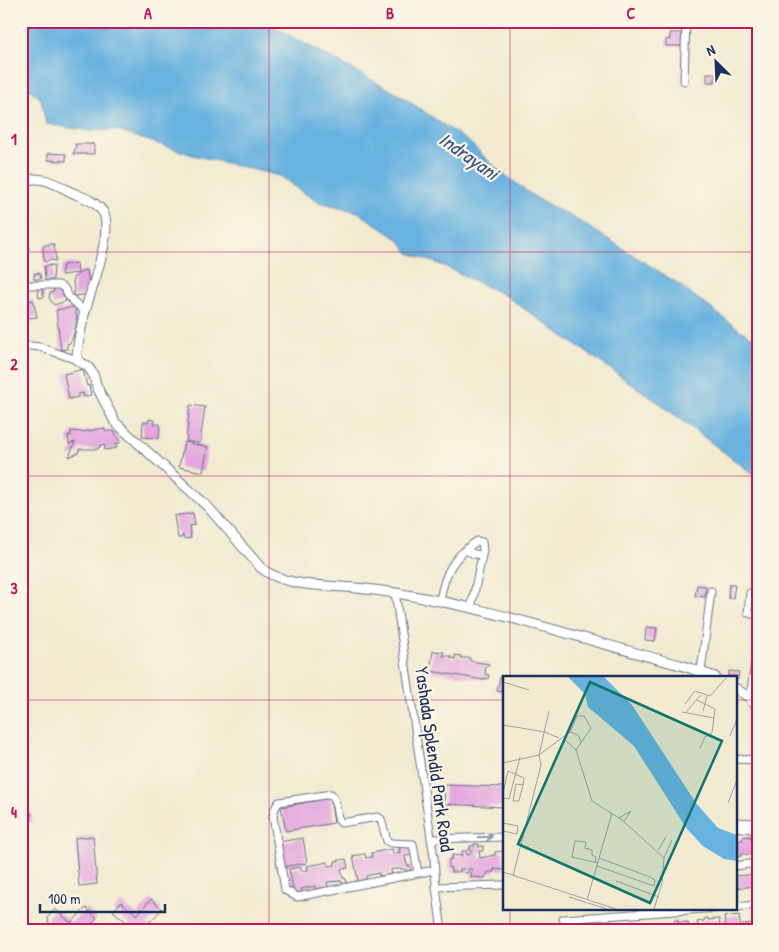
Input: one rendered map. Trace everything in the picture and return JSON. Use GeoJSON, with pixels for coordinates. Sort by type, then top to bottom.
{"type":"FeatureCollection","features":[{"type":"Feature","properties":{"kind":"street"},"geometry":{"type":"LineString","coordinates":[[684,81],[686,21]]}},
{"type":"Feature","properties":{"kind":"street"},"geometry":{"type":"LineString","coordinates":[[21,181],[33,178],[46,179],[97,204],[106,221],[99,267],[85,312],[77,350],[77,360]]}},
{"type":"Feature","properties":{"kind":"street"},"geometry":{"type":"LineString","coordinates":[[21,285],[59,285],[64,288],[85,312]]}},
{"type":"Feature","properties":{"kind":"street"},"geometry":{"type":"LineString","coordinates":[[21,345],[40,347],[77,360],[88,367],[115,422],[208,508],[261,568],[270,575],[292,582],[395,592],[440,600],[714,676]]}},
{"type":"Feature","properties":{"kind":"street"},"geometry":{"type":"LineString","coordinates":[[440,600],[443,583],[454,560],[477,541],[482,542],[482,555],[471,608]]}},
{"type":"Feature","properties":{"kind":"street"},"geometry":{"type":"LineString","coordinates":[[465,550],[482,555]]}},
{"type":"Feature","properties":{"kind":"street"},"geometry":{"type":"LineString","coordinates":[[701,671],[711,591]]}},
{"type":"Feature","properties":{"kind":"street","name":"Yashada Splendid Park Road"},"geometry":{"type":"LineString","coordinates":[[395,592],[431,839],[442,931]]}},
{"type":"Feature","properties":{"kind":"street"},"geometry":{"type":"LineString","coordinates":[[750,593],[748,613],[758,616]]}},
{"type":"Feature","properties":{"kind":"street"},"geometry":{"type":"LineString","coordinates":[[750,698],[758,641]]}},
{"type":"Feature","properties":{"kind":"street"},"geometry":{"type":"LineString","coordinates":[[736,689],[750,698],[758,709]]}},
{"type":"Feature","properties":{"kind":"street"},"geometry":{"type":"LineString","coordinates":[[736,759],[758,760]]}},
{"type":"Feature","properties":{"kind":"street"},"geometry":{"type":"LineString","coordinates":[[418,873],[413,844],[391,844],[387,841],[382,818],[341,823],[338,820],[334,797],[331,794],[279,802],[275,808],[273,816],[285,890],[297,897],[434,870]]}},
{"type":"Feature","properties":{"kind":"street"},"geometry":{"type":"LineString","coordinates":[[736,822],[758,823]]}},
{"type":"Feature","properties":{"kind":"street"},"geometry":{"type":"LineString","coordinates":[[736,827],[752,829],[755,833],[758,860],[757,863],[736,866]]}},
{"type":"Feature","properties":{"kind":"street"},"geometry":{"type":"LineString","coordinates":[[431,839],[503,837]]}},
{"type":"Feature","properties":{"kind":"street"},"geometry":{"type":"LineString","coordinates":[[436,887],[503,885]]}},
{"type":"Feature","properties":{"kind":"street"},"geometry":{"type":"LineString","coordinates":[[736,907],[758,905]]}},
{"type":"Feature","properties":{"kind":"street"},"geometry":{"type":"LineString","coordinates":[[563,920],[691,910]]}},
{"type":"Feature","properties":{"kind":"water","name":"Indrayani"},"geometry":{"type":"Polygon","coordinates":[[[21,21],[263,21],[398,94],[469,142],[498,170],[533,196],[584,224],[674,281],[737,328],[758,341],[758,478],[659,403],[506,296],[444,266],[409,253],[399,240],[358,212],[316,201],[280,176],[193,155],[115,130],[90,131],[46,124],[41,99],[21,82],[21,21]]]}},
{"type":"Feature","properties":{"kind":"building"},"geometry":{"type":"Polygon","coordinates":[[[670,33],[683,33],[683,46],[666,46],[666,39],[670,40],[670,33]]]}},
{"type":"Feature","properties":{"kind":"building"},"geometry":{"type":"Polygon","coordinates":[[[707,73],[715,73],[715,82],[707,82],[707,73]]]}},
{"type":"Feature","properties":{"kind":"building"},"geometry":{"type":"Polygon","coordinates":[[[75,144],[94,144],[94,154],[73,154],[76,147],[75,144]]]}},
{"type":"Feature","properties":{"kind":"building"},"geometry":{"type":"Polygon","coordinates":[[[48,153],[66,154],[66,161],[48,160],[48,153]]]}},
{"type":"Feature","properties":{"kind":"building"},"geometry":{"type":"Polygon","coordinates":[[[28,243],[29,250],[21,251],[21,244],[28,243]]]}},
{"type":"Feature","properties":{"kind":"building"},"geometry":{"type":"Polygon","coordinates":[[[54,244],[56,261],[44,262],[43,246],[54,244]]]}},
{"type":"Feature","properties":{"kind":"building"},"geometry":{"type":"Polygon","coordinates":[[[77,263],[78,273],[61,275],[63,265],[77,263]]]}},
{"type":"Feature","properties":{"kind":"building"},"geometry":{"type":"Polygon","coordinates":[[[54,265],[53,280],[45,280],[44,266],[54,265]]]}},
{"type":"Feature","properties":{"kind":"building"},"geometry":{"type":"Polygon","coordinates":[[[87,270],[89,294],[74,296],[73,278],[82,271],[87,270]]]}},
{"type":"Feature","properties":{"kind":"building"},"geometry":{"type":"Polygon","coordinates":[[[38,273],[41,279],[34,279],[34,274],[38,273]]]}},
{"type":"Feature","properties":{"kind":"building"},"geometry":{"type":"Polygon","coordinates":[[[42,286],[44,297],[39,298],[37,287],[42,286]]]}},
{"type":"Feature","properties":{"kind":"building"},"geometry":{"type":"Polygon","coordinates":[[[55,286],[63,290],[66,301],[54,305],[49,298],[50,293],[54,292],[53,287],[55,286]]]}},
{"type":"Feature","properties":{"kind":"building"},"geometry":{"type":"Polygon","coordinates":[[[33,300],[37,317],[28,318],[28,323],[26,323],[23,308],[25,307],[24,302],[33,300]]]}},
{"type":"Feature","properties":{"kind":"building"},"geometry":{"type":"Polygon","coordinates":[[[75,307],[77,321],[73,337],[70,343],[67,344],[67,349],[61,350],[56,310],[75,307]]]}},
{"type":"Feature","properties":{"kind":"building"},"geometry":{"type":"Polygon","coordinates":[[[23,315],[25,332],[21,332],[21,316],[23,315]]]}},
{"type":"Feature","properties":{"kind":"building"},"geometry":{"type":"Polygon","coordinates":[[[83,369],[91,395],[84,397],[83,393],[78,394],[78,397],[69,399],[64,374],[83,369]]]}},
{"type":"Feature","properties":{"kind":"building"},"geometry":{"type":"Polygon","coordinates":[[[190,405],[205,407],[200,443],[186,441],[190,405]]]}},
{"type":"Feature","properties":{"kind":"building"},"geometry":{"type":"Polygon","coordinates":[[[149,419],[154,420],[154,424],[160,424],[159,438],[142,437],[143,422],[149,422],[149,419]]]}},
{"type":"Feature","properties":{"kind":"building"},"geometry":{"type":"Polygon","coordinates":[[[104,428],[106,431],[114,431],[120,443],[115,444],[117,448],[105,450],[104,444],[98,449],[79,449],[78,453],[69,457],[75,442],[69,444],[68,435],[71,436],[71,431],[82,432],[104,428]]]}},
{"type":"Feature","properties":{"kind":"building"},"geometry":{"type":"Polygon","coordinates":[[[184,442],[208,447],[203,472],[179,467],[184,442]]]}},
{"type":"Feature","properties":{"kind":"building"},"geometry":{"type":"Polygon","coordinates":[[[193,513],[195,525],[189,526],[191,538],[184,539],[183,535],[181,538],[178,538],[174,516],[193,513]]]}},
{"type":"Feature","properties":{"kind":"building"},"geometry":{"type":"Polygon","coordinates":[[[697,585],[706,586],[705,597],[695,596],[697,585]]]}},
{"type":"Feature","properties":{"kind":"building"},"geometry":{"type":"Polygon","coordinates":[[[729,585],[735,585],[733,598],[728,598],[729,585]]]}},
{"type":"Feature","properties":{"kind":"building"},"geometry":{"type":"Polygon","coordinates":[[[646,627],[657,628],[655,641],[645,640],[646,627]]]}},
{"type":"Feature","properties":{"kind":"building"},"geometry":{"type":"Polygon","coordinates":[[[433,651],[444,652],[443,656],[451,656],[451,658],[455,659],[455,655],[461,656],[461,658],[470,658],[470,661],[489,664],[489,666],[486,666],[485,674],[489,675],[488,679],[484,678],[484,680],[430,671],[433,651]]]}},
{"type":"Feature","properties":{"kind":"building"},"geometry":{"type":"Polygon","coordinates":[[[729,671],[739,672],[738,679],[736,679],[736,676],[728,676],[729,671]]]}},
{"type":"Feature","properties":{"kind":"building"},"geometry":{"type":"Polygon","coordinates":[[[500,677],[503,677],[503,692],[497,691],[500,677]]]}},
{"type":"Feature","properties":{"kind":"building"},"geometry":{"type":"Polygon","coordinates":[[[445,785],[503,787],[503,807],[444,804],[445,785]]]}},
{"type":"Feature","properties":{"kind":"building"},"geometry":{"type":"Polygon","coordinates":[[[330,798],[334,823],[286,831],[281,807],[330,798]]]}},
{"type":"Feature","properties":{"kind":"building"},"geometry":{"type":"Polygon","coordinates":[[[31,812],[32,821],[23,822],[21,813],[31,812]]]}},
{"type":"Feature","properties":{"kind":"building"},"geometry":{"type":"Polygon","coordinates":[[[93,836],[97,884],[79,886],[75,838],[93,836]]]}},
{"type":"Feature","properties":{"kind":"building"},"geometry":{"type":"Polygon","coordinates":[[[750,836],[753,839],[755,851],[751,852],[752,854],[741,854],[741,856],[736,857],[736,840],[743,840],[742,837],[750,836]]]}},
{"type":"Feature","properties":{"kind":"building"},"geometry":{"type":"Polygon","coordinates":[[[303,838],[307,863],[282,867],[279,842],[303,838]]]}},
{"type":"Feature","properties":{"kind":"building"},"geometry":{"type":"Polygon","coordinates":[[[474,844],[479,844],[478,847],[483,846],[483,851],[479,851],[480,858],[503,851],[503,870],[494,869],[494,872],[488,872],[485,878],[471,877],[472,869],[468,869],[468,873],[465,873],[464,869],[460,869],[460,872],[451,872],[449,859],[452,859],[452,855],[462,856],[462,851],[467,851],[466,854],[469,855],[472,850],[469,850],[470,846],[474,846],[474,844]]]}},
{"type":"Feature","properties":{"kind":"building"},"geometry":{"type":"Polygon","coordinates":[[[410,846],[412,855],[405,856],[407,865],[410,866],[411,870],[391,869],[392,874],[379,876],[379,873],[366,876],[366,879],[358,881],[353,856],[365,854],[366,858],[372,857],[371,853],[392,849],[393,854],[400,852],[399,848],[410,846]]]}},
{"type":"Feature","properties":{"kind":"building"},"geometry":{"type":"Polygon","coordinates":[[[346,859],[348,868],[341,869],[343,878],[346,879],[347,883],[343,884],[341,881],[327,882],[328,887],[315,889],[315,886],[301,889],[302,892],[294,894],[289,869],[301,867],[301,871],[308,870],[307,866],[328,862],[328,866],[335,865],[335,861],[346,859]]]}},
{"type":"Feature","properties":{"kind":"building"},"geometry":{"type":"Polygon","coordinates":[[[758,874],[758,886],[736,888],[736,876],[758,874]]]}},
{"type":"Feature","properties":{"kind":"building"},"geometry":{"type":"Polygon","coordinates":[[[151,899],[162,909],[148,924],[155,931],[125,931],[130,925],[113,911],[121,902],[137,915],[151,899]]]}},
{"type":"Feature","properties":{"kind":"building"},"geometry":{"type":"Polygon","coordinates":[[[86,908],[97,918],[85,931],[57,931],[48,922],[47,918],[55,909],[71,923],[86,908]]]}},
{"type":"Feature","properties":{"kind":"building"},"geometry":{"type":"Polygon","coordinates":[[[739,915],[741,931],[726,931],[724,917],[739,915]]]}},
{"type":"Feature","properties":{"kind":"building"},"geometry":{"type":"Polygon","coordinates":[[[708,918],[708,920],[719,919],[721,931],[694,931],[694,926],[698,925],[697,922],[708,918]]]}},
{"type":"Feature","properties":{"kind":"building"},"geometry":{"type":"Polygon","coordinates":[[[674,920],[678,920],[678,923],[688,922],[689,931],[675,931],[674,920]]]}},
{"type":"Feature","properties":{"kind":"building"},"geometry":{"type":"Polygon","coordinates":[[[757,923],[757,931],[742,931],[742,925],[757,923]]]}},
{"type":"Feature","properties":{"kind":"building"},"geometry":{"type":"Polygon","coordinates":[[[631,924],[632,931],[620,931],[620,925],[631,924]]]}},
{"type":"Feature","properties":{"kind":"building"},"geometry":{"type":"Polygon","coordinates":[[[614,927],[614,931],[600,931],[600,929],[614,927]]]}}]}
